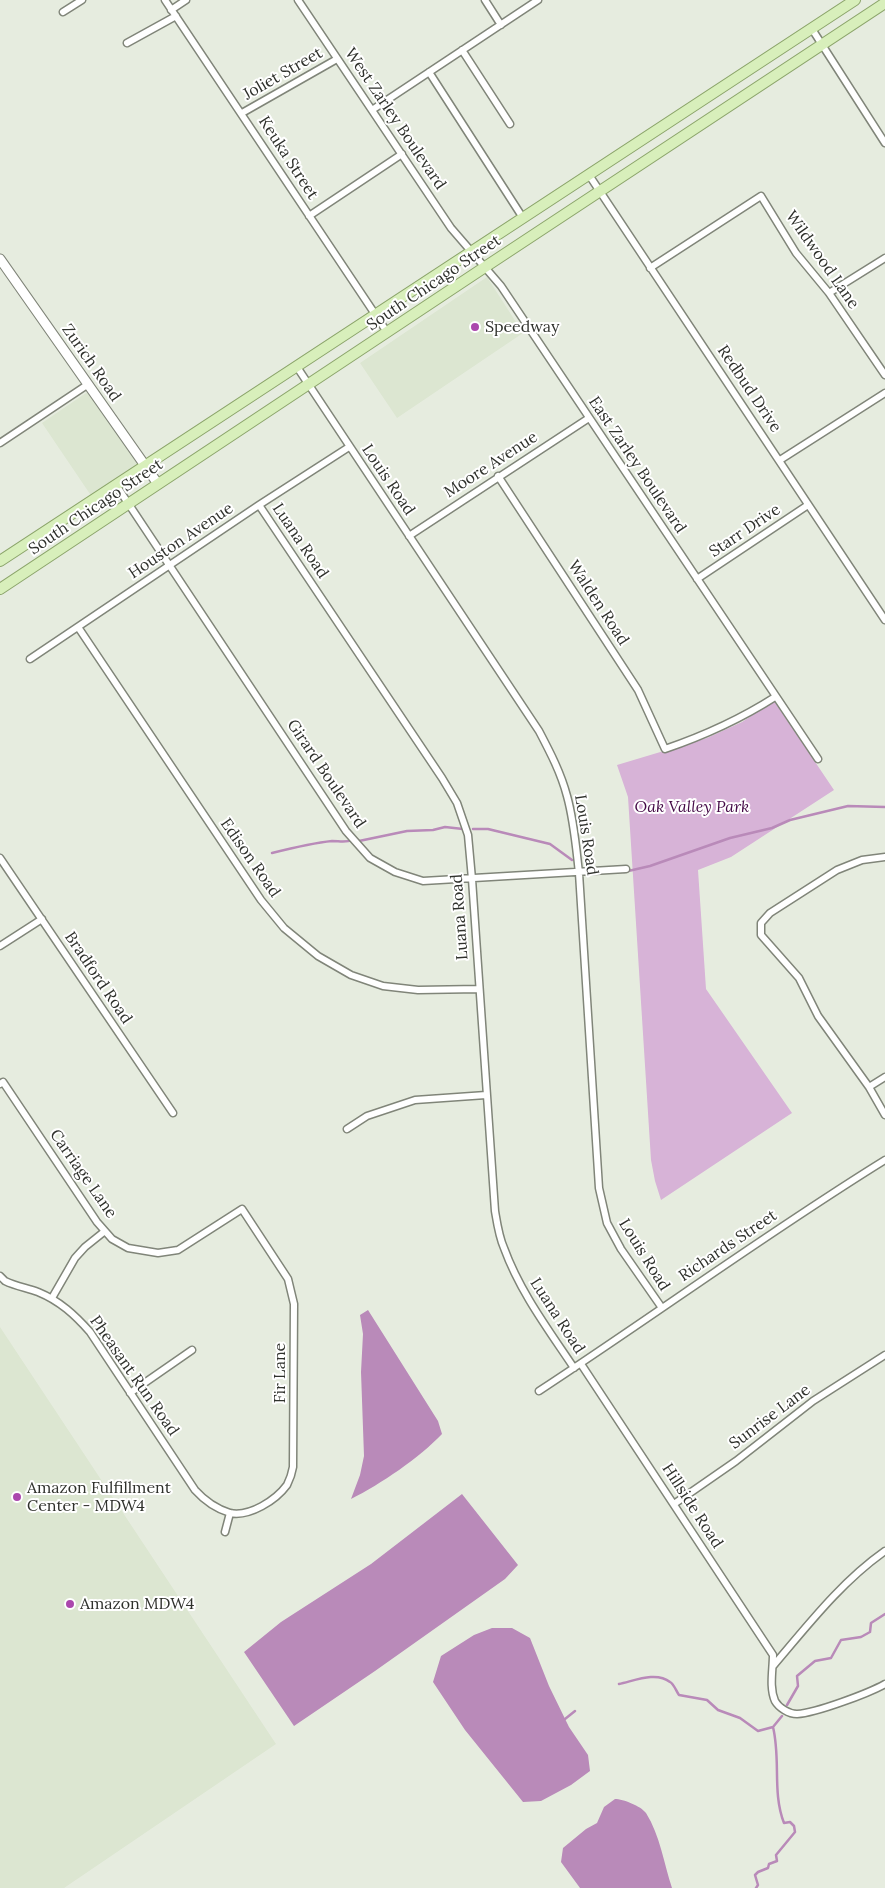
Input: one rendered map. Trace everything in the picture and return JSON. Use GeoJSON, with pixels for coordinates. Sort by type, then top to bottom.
{"type":"FeatureCollection","features":[{"type":"Feature","properties":{"kind":"main road","name":"South Chicago Street"},"geometry":{"type":"LineString","coordinates":[[0,561],[855,0]]}},
{"type":"Feature","properties":{"kind":"main road","name":"South Chicago Street"},"geometry":{"type":"LineString","coordinates":[[0,589],[485,266],[885,3]]}},
{"type":"Feature","properties":{"kind":"street"},"geometry":{"type":"LineString","coordinates":[[63,12],[82,0]]}},
{"type":"Feature","properties":{"kind":"street","name":"Keuka Street"},"geometry":{"type":"LineString","coordinates":[[165,0],[387,332]]}},
{"type":"Feature","properties":{"kind":"street"},"geometry":{"type":"LineString","coordinates":[[171,10],[186,0]]}},
{"type":"Feature","properties":{"kind":"street","name":"West Zarley Boulevard"},"geometry":{"type":"LineString","coordinates":[[298,0],[451,228],[472,251]]}},
{"type":"Feature","properties":{"kind":"street"},"geometry":{"type":"LineString","coordinates":[[485,0],[501,24]]}},
{"type":"Feature","properties":{"kind":"street"},"geometry":{"type":"LineString","coordinates":[[372,110],[538,0]]}},
{"type":"Feature","properties":{"kind":"street"},"geometry":{"type":"LineString","coordinates":[[127,44],[176,16]]}},
{"type":"Feature","properties":{"kind":"street"},"geometry":{"type":"LineString","coordinates":[[812,29],[885,143]]}},
{"type":"Feature","properties":{"kind":"street"},"geometry":{"type":"LineString","coordinates":[[462,50],[510,124]]}},
{"type":"Feature","properties":{"kind":"street","name":"Joliet Street"},"geometry":{"type":"LineString","coordinates":[[242,114],[337,59]]}},
{"type":"Feature","properties":{"kind":"street"},"geometry":{"type":"LineString","coordinates":[[429,72],[523,218]]}},
{"type":"Feature","properties":{"kind":"street"},"geometry":{"type":"LineString","coordinates":[[309,216],[402,154]]}},
{"type":"Feature","properties":{"kind":"street","name":"Redbud Drive"},"geometry":{"type":"LineString","coordinates":[[589,175],[885,620]]}},
{"type":"Feature","properties":{"kind":"street","name":"Wildwood Lane"},"geometry":{"type":"LineString","coordinates":[[650,268],[761,196],[796,253],[829,293],[885,375]]}},
{"type":"Feature","properties":{"kind":"street","name":"East Zarley Boulevard"},"geometry":{"type":"LineString","coordinates":[[472,251],[501,286],[818,759]]}},
{"type":"Feature","properties":{"kind":"street"},"geometry":{"type":"LineString","coordinates":[[829,293],[885,258]]}},
{"type":"Feature","properties":{"kind":"street","name":"Zurich Road"},"geometry":{"type":"LineString","coordinates":[[0,259],[158,484]]}},
{"type":"Feature","properties":{"kind":"street","name":"Louis Road"},"geometry":{"type":"LineString","coordinates":[[297,367],[307,385],[539,731],[555,760],[571,811],[579,873],[599,1188],[607,1223],[621,1248],[662,1308]]}},
{"type":"Feature","properties":{"kind":"street"},"geometry":{"type":"LineString","coordinates":[[0,443],[87,385]]}},
{"type":"Feature","properties":{"kind":"street"},"geometry":{"type":"LineString","coordinates":[[780,460],[885,393]]}},
{"type":"Feature","properties":{"kind":"street","name":"Moore Avenue"},"geometry":{"type":"LineString","coordinates":[[409,536],[589,418]]}},
{"type":"Feature","properties":{"kind":"street","name":"Houston Avenue"},"geometry":{"type":"LineString","coordinates":[[30,659],[349,447]]}},
{"type":"Feature","properties":{"kind":"street","name":"Walden Road"},"geometry":{"type":"LineString","coordinates":[[498,476],[638,690],[665,749],[704,736],[743,717],[776,697]]}},
{"type":"Feature","properties":{"kind":"street","name":"Girard Boulevard"},"geometry":{"type":"LineString","coordinates":[[116,485],[346,831],[370,858],[395,872],[423,881],[626,869]]}},
{"type":"Feature","properties":{"kind":"street","name":"Luana Road"},"geometry":{"type":"LineString","coordinates":[[260,505],[458,803],[468,835],[472,879],[478,989],[495,1211],[503,1246],[515,1276],[574,1368]]}},
{"type":"Feature","properties":{"kind":"street","name":"Starr Drive"},"geometry":{"type":"LineString","coordinates":[[697,579],[808,505]]}},
{"type":"Feature","properties":{"kind":"street","name":"Edison Road"},"geometry":{"type":"LineString","coordinates":[[78,627],[261,900],[284,928],[318,956],[351,974],[383,986],[418,990],[478,989]]}},
{"type":"Feature","properties":{"kind":"street"},"geometry":{"type":"LineString","coordinates":[[885,857],[862,860],[836,870],[770,913],[761,923],[761,936],[799,978],[818,1016],[869,1086],[885,1115]]}},
{"type":"Feature","properties":{"kind":"street","name":"Bradford Road"},"geometry":{"type":"LineString","coordinates":[[0,858],[173,1113]]}},
{"type":"Feature","properties":{"kind":"street"},"geometry":{"type":"LineString","coordinates":[[0,946],[42,919]]}},
{"type":"Feature","properties":{"kind":"street"},"geometry":{"type":"LineString","coordinates":[[869,1086],[885,1077]]}},
{"type":"Feature","properties":{"kind":"street","name":"Carriage Lane"},"geometry":{"type":"LineString","coordinates":[[0,1084],[3,1082],[97,1222],[112,1239],[128,1248],[158,1253],[178,1250],[242,1209]]}},
{"type":"Feature","properties":{"kind":"street"},"geometry":{"type":"LineString","coordinates":[[346,1129],[368,1116],[415,1100],[486,1095]]}},
{"type":"Feature","properties":{"kind":"street","name":"Richards Street"},"geometry":{"type":"LineString","coordinates":[[539,1391],[828,1196],[885,1160]]}},
{"type":"Feature","properties":{"kind":"street","name":"Fir Lane"},"geometry":{"type":"LineString","coordinates":[[230,1513],[240,1514],[252,1510],[276,1496],[286,1486],[291,1477],[293,1467],[294,1304],[292,1290],[288,1279],[242,1209]]}},
{"type":"Feature","properties":{"kind":"street"},"geometry":{"type":"LineString","coordinates":[[52,1298],[75,1258],[105,1231]]}},
{"type":"Feature","properties":{"kind":"street","name":"Pheasant Run Road"},"geometry":{"type":"LineString","coordinates":[[0,1276],[4,1281],[17,1287],[36,1291],[52,1298],[67,1308],[90,1332],[195,1490],[212,1505],[230,1513]]}},
{"type":"Feature","properties":{"kind":"street"},"geometry":{"type":"LineString","coordinates":[[130,1393],[192,1350]]}},
{"type":"Feature","properties":{"kind":"street","name":"Sunrise Lane"},"geometry":{"type":"LineString","coordinates":[[674,1504],[736,1461],[813,1401],[885,1354]]}},
{"type":"Feature","properties":{"kind":"street","name":"Hillside Road"},"geometry":{"type":"LineString","coordinates":[[581,1364],[773,1655],[773,1666]]}},
{"type":"Feature","properties":{"kind":"street"},"geometry":{"type":"LineString","coordinates":[[225,1532],[230,1513]]}},
{"type":"Feature","properties":{"kind":"street"},"geometry":{"type":"LineString","coordinates":[[885,1551],[862,1567],[842,1586],[773,1666],[771,1687],[776,1703],[786,1711],[796,1714],[817,1711],[885,1684]]}},
{"type":"Feature","properties":{"kind":"shaded area"},"geometry":{"type":"Polygon","coordinates":[[[487,277],[523,333],[397,418],[360,363],[487,277]]]}},
{"type":"Feature","properties":{"kind":"shaded area"},"geometry":{"type":"Polygon","coordinates":[[[89,391],[141,465],[92,497],[42,423],[89,391]]]}},
{"type":"Feature","properties":{"kind":"shaded area"},"geometry":{"type":"Polygon","coordinates":[[[368,1310],[438,1421],[442,1434],[399,1470],[351,1499],[360,1475],[364,1456],[361,1372],[363,1334],[360,1315],[368,1310]]]}},
{"type":"Feature","properties":{"kind":"shaded area","name":"Amazon Fulfillment Center - MDW4"},"geometry":{"type":"Polygon","coordinates":[[[0,1327],[276,1744],[64,1888],[0,1888],[0,1327]]]}},
{"type":"Feature","properties":{"kind":"shaded area"},"geometry":{"type":"Polygon","coordinates":[[[462,1494],[518,1565],[505,1579],[294,1726],[244,1652],[281,1622],[371,1564],[462,1494]]]}},
{"type":"Feature","properties":{"kind":"shaded area"},"geometry":{"type":"Polygon","coordinates":[[[492,1628],[512,1628],[530,1638],[549,1686],[569,1727],[588,1755],[590,1771],[571,1785],[541,1801],[523,1802],[465,1730],[433,1682],[441,1656],[474,1635],[492,1628]]]}},
{"type":"Feature","properties":{"kind":"shaded area"},"geometry":{"type":"Polygon","coordinates":[[[615,1799],[632,1803],[646,1813],[658,1840],[672,1888],[580,1888],[561,1862],[563,1848],[586,1829],[597,1823],[604,1807],[615,1799]]]}},
{"type":"Feature","properties":{"kind":"green space","name":"Oak Valley Park"},"geometry":{"type":"Polygon","coordinates":[[[774,701],[834,790],[731,857],[698,870],[706,989],[792,1113],[661,1200],[651,1160],[628,797],[617,765],[707,738],[742,722],[774,701]]]}},
{"type":"Feature","properties":{"kind":"waterway"},"geometry":{"type":"LineString","coordinates":[[624,872],[650,866],[730,838],[772,828],[790,820],[848,806],[885,807]]}},
{"type":"Feature","properties":{"kind":"waterway"},"geometry":{"type":"LineString","coordinates":[[359,841],[407,831],[433,830],[445,827],[463,829]]}},
{"type":"Feature","properties":{"kind":"waterway"},"geometry":{"type":"LineString","coordinates":[[473,829],[488,829],[550,844],[572,860]]}},
{"type":"Feature","properties":{"kind":"waterway"},"geometry":{"type":"LineString","coordinates":[[272,853],[317,843],[352,840]]}},
{"type":"Feature","properties":{"kind":"waterway"},"geometry":{"type":"LineString","coordinates":[[787,1705],[798,1686],[797,1676],[815,1661],[831,1658],[841,1640],[861,1637],[870,1632],[871,1623],[885,1614]]}},
{"type":"Feature","properties":{"kind":"waterway"},"geometry":{"type":"LineString","coordinates":[[619,1684],[658,1677],[673,1684],[679,1695],[707,1700],[718,1710],[740,1718],[758,1731],[773,1727]]}},
{"type":"Feature","properties":{"kind":"waterway"},"geometry":{"type":"LineString","coordinates":[[565,1719],[575,1711]]}},
{"type":"Feature","properties":{"kind":"waterway"},"geometry":{"type":"LineString","coordinates":[[756,1888],[758,1885],[755,1875],[768,1868],[769,1864],[777,1861],[776,1855],[795,1832],[794,1826],[790,1822],[784,1823],[778,1800],[773,1727],[782,1716]]}},
{"type":"Feature","properties":{"kind":"place","name":"Speedway"},"geometry":{"type":"Point","coordinates":[475,327]}},
{"type":"Feature","properties":{"kind":"place","name":"Amazon Fulfillment Center - MDW4"},"geometry":{"type":"Point","coordinates":[17,1497]}},
{"type":"Feature","properties":{"kind":"place","name":"Amazon MDW4"},"geometry":{"type":"Point","coordinates":[70,1604]}}]}
